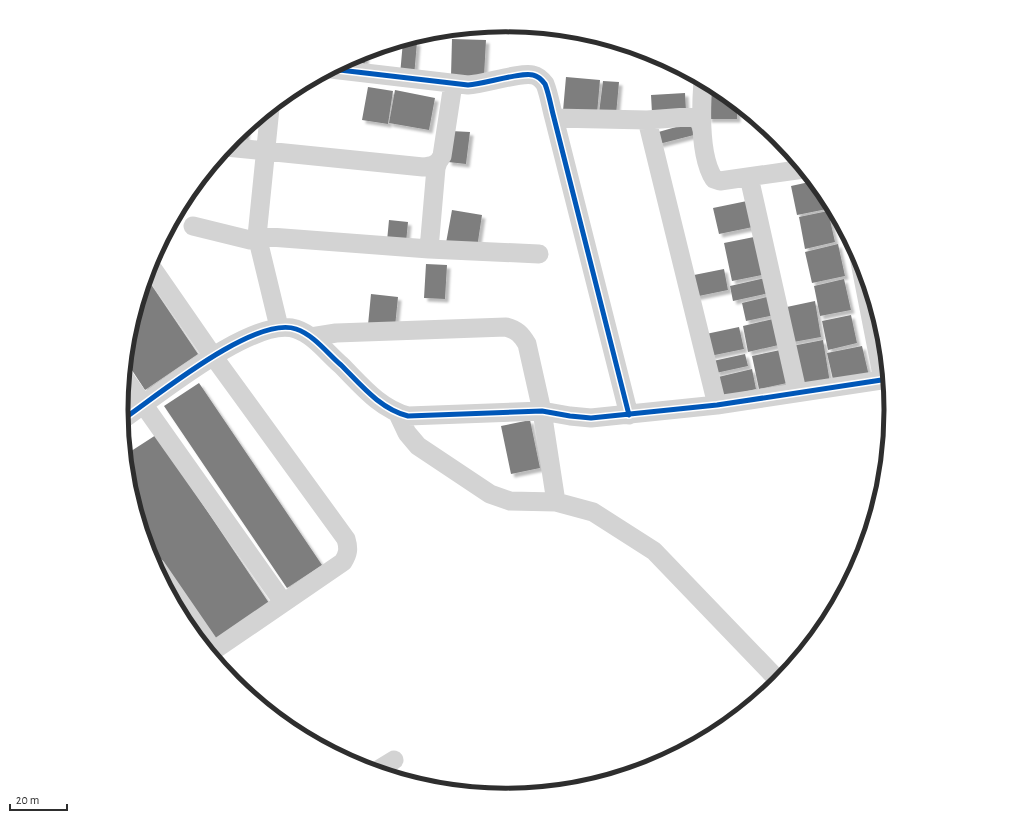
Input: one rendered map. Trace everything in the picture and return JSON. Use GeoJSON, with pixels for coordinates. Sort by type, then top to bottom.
{"type":"FeatureCollection","features":[{"type":"Feature","properties":{"kind":"street"},"geometry":{"type":"LineString","coordinates":[[341,70],[452,84],[485,84],[521,75],[533,75],[539,77],[544,84],[554,118],[629,415]]}},
{"type":"Feature","properties":{"kind":"street"},"geometry":{"type":"LineString","coordinates":[[429,249],[436,168],[442,156],[452,84]]}},
{"type":"Feature","properties":{"kind":"street"},"geometry":{"type":"LineString","coordinates":[[702,88],[700,116],[708,166],[714,179],[720,181],[798,170]]}},
{"type":"Feature","properties":{"kind":"street"},"geometry":{"type":"LineString","coordinates":[[269,116],[257,236],[279,327]]}},
{"type":"Feature","properties":{"kind":"street"},"geometry":{"type":"LineString","coordinates":[[554,118],[647,120],[700,116]]}},
{"type":"Feature","properties":{"kind":"street"},"geometry":{"type":"LineString","coordinates":[[647,120],[717,405]]}},
{"type":"Feature","properties":{"kind":"street"},"geometry":{"type":"LineString","coordinates":[[234,148],[423,167],[432,166],[438,162]]}},
{"type":"Feature","properties":{"kind":"street"},"geometry":{"type":"LineString","coordinates":[[749,177],[797,391]]}},
{"type":"Feature","properties":{"kind":"street"},"geometry":{"type":"LineString","coordinates":[[193,226],[250,240],[257,236],[429,249],[540,254]]}},
{"type":"Feature","properties":{"kind":"street"},"geometry":{"type":"LineString","coordinates":[[155,271],[213,356],[346,539],[348,546],[348,555],[343,562],[214,650]]}},
{"type":"Feature","properties":{"kind":"street"},"geometry":{"type":"LineString","coordinates":[[869,306],[879,348]]}},
{"type":"Feature","properties":{"kind":"street"},"geometry":{"type":"LineString","coordinates":[[128,416],[213,356],[263,330],[279,327],[296,329],[311,337],[380,403],[398,414],[408,416],[542,411],[591,418],[717,405],[797,391],[883,379]]}},
{"type":"Feature","properties":{"kind":"street"},"geometry":{"type":"LineString","coordinates":[[311,337],[336,333],[506,327],[511,328],[522,335],[527,344],[542,411],[556,502]]}},
{"type":"Feature","properties":{"kind":"street"},"geometry":{"type":"LineString","coordinates":[[129,385],[283,602]]}},
{"type":"Feature","properties":{"kind":"street"},"geometry":{"type":"LineString","coordinates":[[398,414],[407,433],[418,446],[490,494],[510,501],[556,502],[593,512],[654,551],[774,676]]}},
{"type":"Feature","properties":{"kind":"street"},"geometry":{"type":"LineString","coordinates":[[382,767],[394,760]]}},
{"type":"Feature","properties":{"kind":"building"},"geometry":{"type":"Polygon","coordinates":[[[452,39],[486,40],[484,77],[451,76],[452,39]]]}},
{"type":"Feature","properties":{"kind":"building"},"geometry":{"type":"Polygon","coordinates":[[[417,43],[414,77],[400,75],[403,47],[417,43]]]}},
{"type":"Feature","properties":{"kind":"building"},"geometry":{"type":"Polygon","coordinates":[[[365,59],[364,70],[345,68],[365,59]]]}},
{"type":"Feature","properties":{"kind":"building"},"geometry":{"type":"Polygon","coordinates":[[[566,77],[600,80],[597,114],[563,111],[566,77]]]}},
{"type":"Feature","properties":{"kind":"building"},"geometry":{"type":"Polygon","coordinates":[[[603,81],[619,82],[616,115],[599,113],[603,81]]]}},
{"type":"Feature","properties":{"kind":"building"},"geometry":{"type":"Polygon","coordinates":[[[368,87],[393,91],[388,124],[362,120],[368,87]]]}},
{"type":"Feature","properties":{"kind":"building"},"geometry":{"type":"Polygon","coordinates":[[[395,90],[435,98],[429,130],[389,123],[395,90]]]}},
{"type":"Feature","properties":{"kind":"building"},"geometry":{"type":"Polygon","coordinates":[[[685,93],[686,111],[652,113],[651,95],[685,93]]]}},
{"type":"Feature","properties":{"kind":"building"},"geometry":{"type":"Polygon","coordinates":[[[708,95],[714,95],[737,111],[737,119],[708,119],[708,95]]]}},
{"type":"Feature","properties":{"kind":"building"},"geometry":{"type":"Polygon","coordinates":[[[690,123],[694,135],[659,144],[655,133],[690,123]]]}},
{"type":"Feature","properties":{"kind":"building"},"geometry":{"type":"Polygon","coordinates":[[[451,131],[470,132],[466,164],[448,162],[451,131]]]}},
{"type":"Feature","properties":{"kind":"building"},"geometry":{"type":"Polygon","coordinates":[[[246,137],[245,142],[241,141],[246,137]]]}},
{"type":"Feature","properties":{"kind":"building"},"geometry":{"type":"Polygon","coordinates":[[[808,182],[826,209],[797,215],[791,186],[808,182]]]}},
{"type":"Feature","properties":{"kind":"building"},"geometry":{"type":"Polygon","coordinates":[[[747,201],[753,227],[719,234],[713,208],[747,201]]]}},
{"type":"Feature","properties":{"kind":"building"},"geometry":{"type":"Polygon","coordinates":[[[452,210],[482,215],[477,248],[446,243],[452,210]]]}},
{"type":"Feature","properties":{"kind":"building"},"geometry":{"type":"Polygon","coordinates":[[[827,211],[835,242],[805,249],[799,217],[827,211]]]}},
{"type":"Feature","properties":{"kind":"building"},"geometry":{"type":"Polygon","coordinates":[[[389,220],[408,222],[406,243],[387,241],[389,220]]]}},
{"type":"Feature","properties":{"kind":"building"},"geometry":{"type":"Polygon","coordinates":[[[754,237],[762,275],[732,281],[724,243],[754,237]]]}},
{"type":"Feature","properties":{"kind":"building"},"geometry":{"type":"Polygon","coordinates":[[[838,244],[845,276],[812,283],[805,252],[838,244]]]}},
{"type":"Feature","properties":{"kind":"building"},"geometry":{"type":"Polygon","coordinates":[[[426,264],[447,265],[445,299],[424,298],[426,264]]]}},
{"type":"Feature","properties":{"kind":"building"},"geometry":{"type":"Polygon","coordinates":[[[724,269],[728,290],[694,297],[689,276],[724,269]]]}},
{"type":"Feature","properties":{"kind":"building"},"geometry":{"type":"Polygon","coordinates":[[[765,278],[769,293],[733,301],[730,286],[765,278]]]}},
{"type":"Feature","properties":{"kind":"building"},"geometry":{"type":"Polygon","coordinates":[[[844,279],[851,310],[820,316],[814,286],[844,279]]]}},
{"type":"Feature","properties":{"kind":"building"},"geometry":{"type":"Polygon","coordinates":[[[150,283],[198,354],[145,390],[130,368],[135,336],[150,283]]]}},
{"type":"Feature","properties":{"kind":"building"},"geometry":{"type":"Polygon","coordinates":[[[371,294],[398,297],[395,327],[368,325],[371,294]]]}},
{"type":"Feature","properties":{"kind":"building"},"geometry":{"type":"Polygon","coordinates":[[[771,296],[775,315],[746,321],[742,303],[771,296]]]}},
{"type":"Feature","properties":{"kind":"building"},"geometry":{"type":"Polygon","coordinates":[[[815,301],[821,337],[788,343],[782,308],[815,301]]]}},
{"type":"Feature","properties":{"kind":"building"},"geometry":{"type":"Polygon","coordinates":[[[851,315],[857,343],[828,350],[822,321],[851,315]]]}},
{"type":"Feature","properties":{"kind":"building"},"geometry":{"type":"Polygon","coordinates":[[[777,318],[783,344],[748,352],[743,326],[777,318]]]}},
{"type":"Feature","properties":{"kind":"building"},"geometry":{"type":"Polygon","coordinates":[[[739,327],[744,349],[710,356],[706,334],[739,327]]]}},
{"type":"Feature","properties":{"kind":"building"},"geometry":{"type":"Polygon","coordinates":[[[823,340],[830,383],[799,389],[792,346],[823,340]]]}},
{"type":"Feature","properties":{"kind":"building"},"geometry":{"type":"Polygon","coordinates":[[[862,346],[869,376],[834,384],[827,353],[862,346]]]}},
{"type":"Feature","properties":{"kind":"building"},"geometry":{"type":"Polygon","coordinates":[[[785,349],[792,382],[759,389],[752,356],[785,349]]]}},
{"type":"Feature","properties":{"kind":"building"},"geometry":{"type":"Polygon","coordinates":[[[745,354],[748,366],[716,373],[713,361],[745,354]]]}},
{"type":"Feature","properties":{"kind":"building"},"geometry":{"type":"Polygon","coordinates":[[[752,369],[756,389],[718,398],[714,378],[752,369]]]}},
{"type":"Feature","properties":{"kind":"building"},"geometry":{"type":"Polygon","coordinates":[[[199,383],[322,565],[287,588],[164,406],[199,383]]]}},
{"type":"Feature","properties":{"kind":"building"},"geometry":{"type":"Polygon","coordinates":[[[129,394],[132,399],[128,401],[129,394]]]}},
{"type":"Feature","properties":{"kind":"building"},"geometry":{"type":"Polygon","coordinates":[[[530,420],[540,468],[511,474],[501,426],[530,420]]]}},
{"type":"Feature","properties":{"kind":"building"},"geometry":{"type":"Polygon","coordinates":[[[156,435],[269,603],[214,641],[157,555],[141,508],[135,484],[130,452],[156,435]]]}},
{"type":"Feature","properties":{"kind":"cycle path"},"geometry":{"type":"LineString","coordinates":[[341,70],[468,85],[520,75],[533,75],[540,78],[545,84],[549,96],[629,415]]}},
{"type":"Feature","properties":{"kind":"cycle path"},"geometry":{"type":"LineString","coordinates":[[128,416],[207,360],[232,345],[256,334],[278,328],[296,329],[309,335],[380,402],[398,413],[408,416],[542,411],[591,418],[717,405],[883,380]]}}]}
